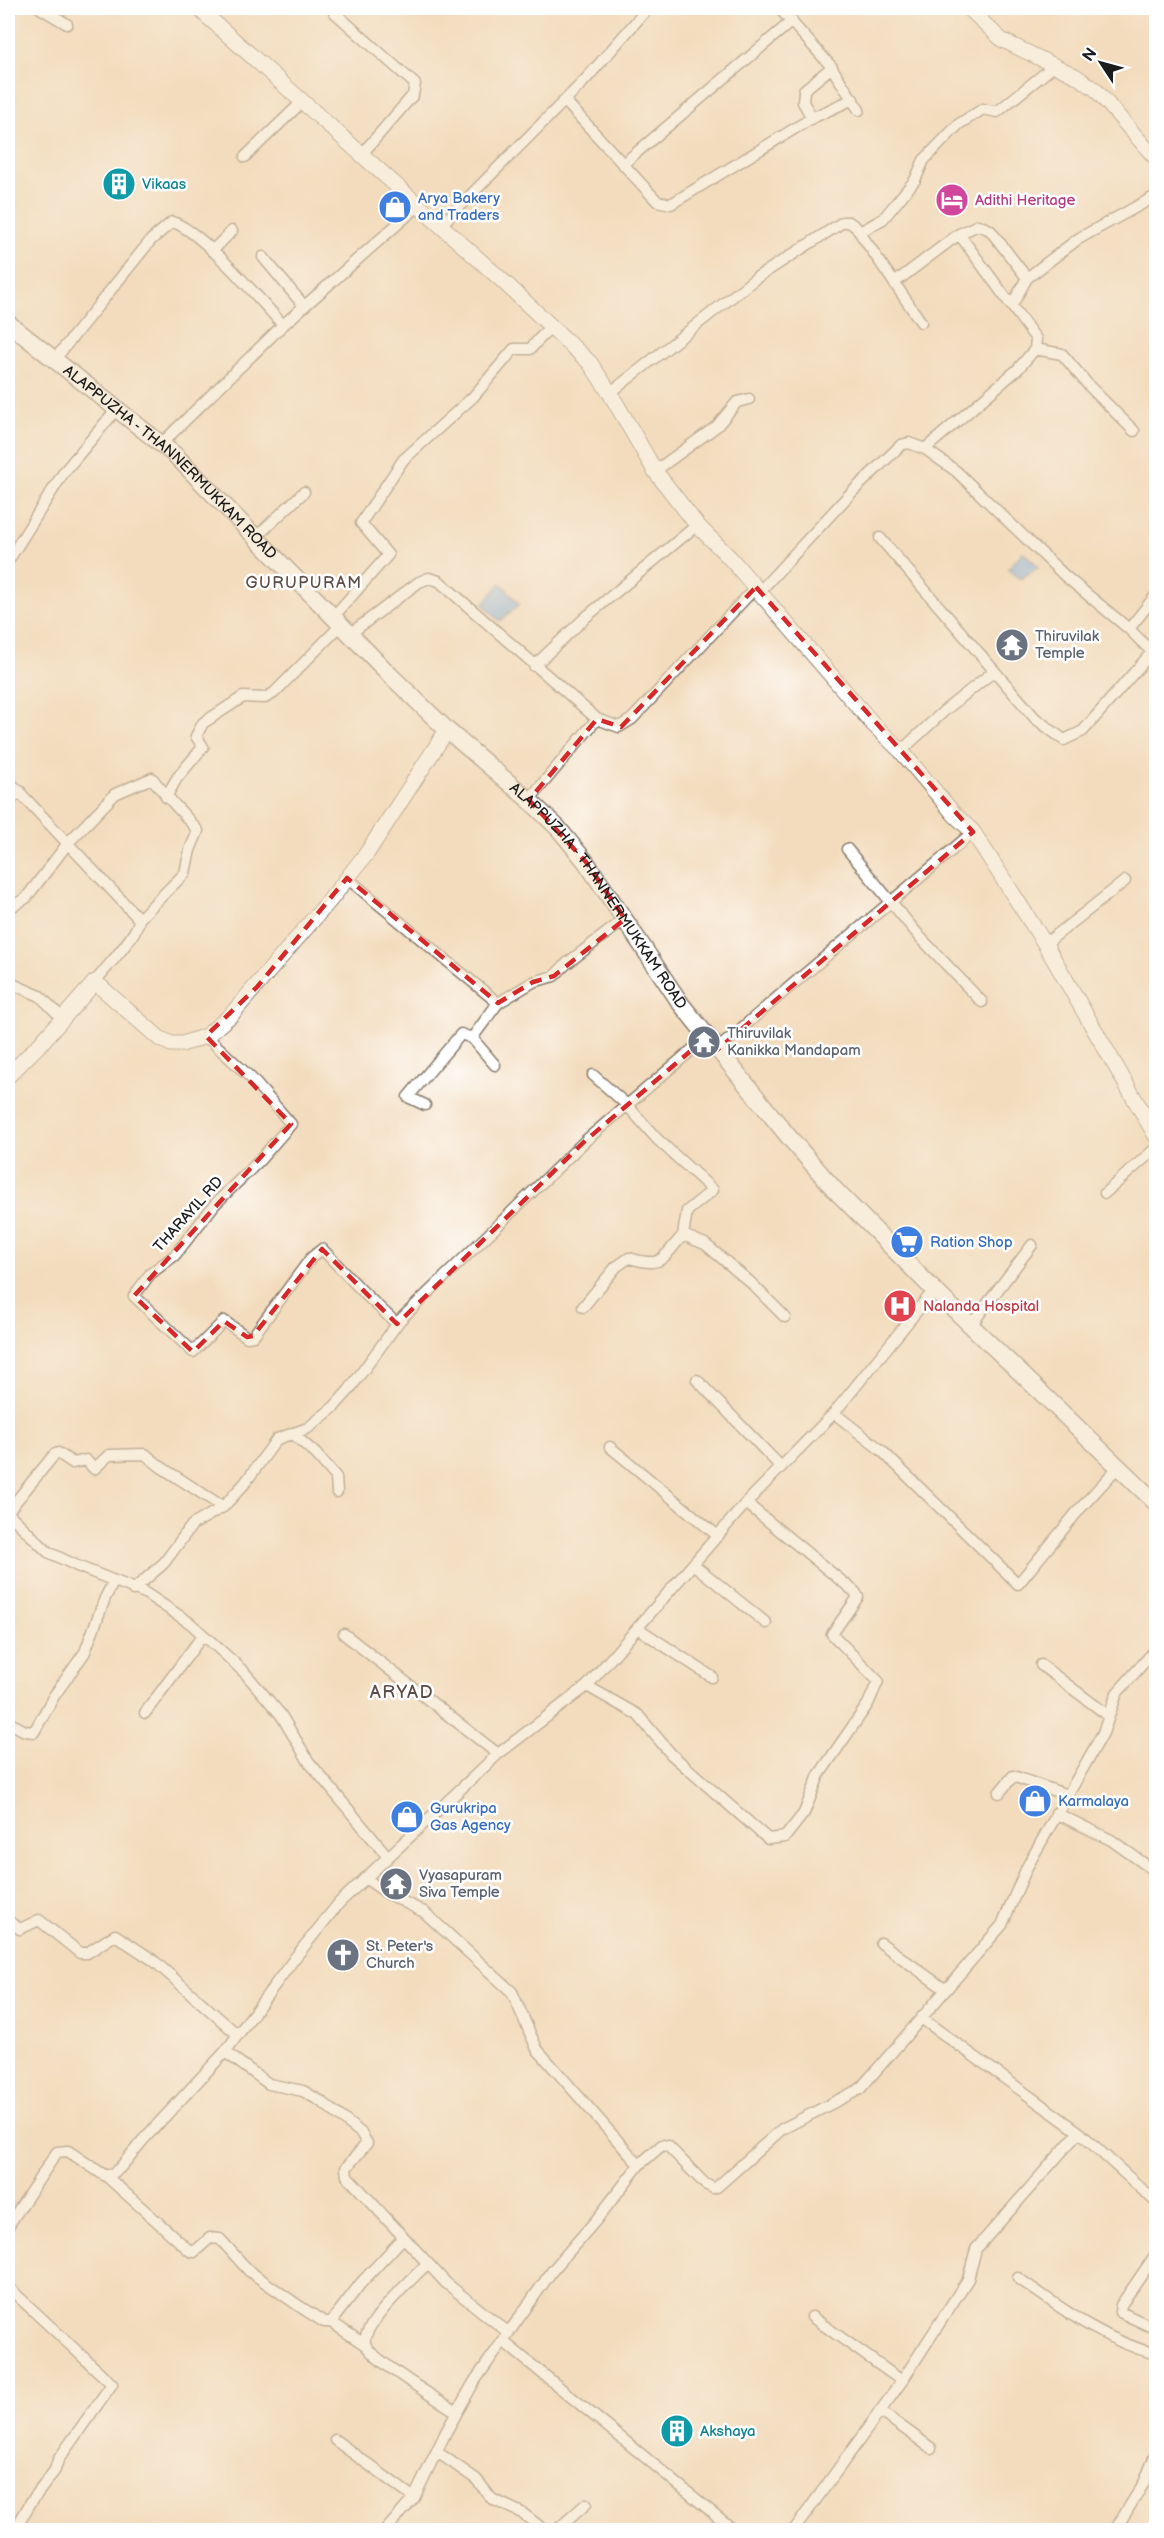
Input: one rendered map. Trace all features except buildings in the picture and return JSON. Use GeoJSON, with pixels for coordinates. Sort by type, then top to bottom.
{"type":"FeatureCollection","features":[{"type":"Feature","properties":{"kind":"main road"},"geometry":{"type":"LineString","coordinates":[[198,8],[552,326],[590,363],[655,471],[697,525],[758,590],[873,724],[901,751],[954,814],[973,832],[1045,944],[1156,1136]]}},
{"type":"Feature","properties":{"kind":"main road","name":"ALAPPUZHA - THANNERMUKKAM ROAD"},"geometry":{"type":"LineString","coordinates":[[8,323],[175,455],[447,730],[530,800],[558,828],[586,862],[681,1004],[835,1190],[934,1290],[1156,1503]]}},
{"type":"Feature","properties":{"kind":"main road"},"geometry":{"type":"LineString","coordinates":[[8,1076],[95,982],[159,1038],[171,1044],[182,1044],[206,1036],[231,1015],[257,987],[367,853],[447,730]]}},
{"type":"Feature","properties":{"kind":"street"},"geometry":{"type":"LineString","coordinates":[[40,8],[67,24]]}},
{"type":"Feature","properties":{"kind":"street"},"geometry":{"type":"LineString","coordinates":[[335,8],[334,12],[415,84],[413,95],[361,154]]}},
{"type":"Feature","properties":{"kind":"street"},"geometry":{"type":"LineString","coordinates":[[440,226],[565,101],[648,8]]}},
{"type":"Feature","properties":{"kind":"street"},"geometry":{"type":"LineString","coordinates":[[778,8],[832,67],[859,110]]}},
{"type":"Feature","properties":{"kind":"street"},"geometry":{"type":"LineString","coordinates":[[968,8],[1002,40],[1055,65],[1095,89],[1156,159]]}},
{"type":"Feature","properties":{"kind":"street"},"geometry":{"type":"LineString","coordinates":[[623,164],[792,21]]}},
{"type":"Feature","properties":{"kind":"street"},"geometry":{"type":"LineString","coordinates":[[860,232],[883,219],[915,180],[924,160],[959,124],[983,109],[997,112],[1055,65]]}},
{"type":"Feature","properties":{"kind":"street"},"geometry":{"type":"LineString","coordinates":[[812,118],[803,102],[804,90],[832,67]]}},
{"type":"Feature","properties":{"kind":"street"},"geometry":{"type":"LineString","coordinates":[[565,101],[657,201],[671,204],[812,118],[853,99]]}},
{"type":"Feature","properties":{"kind":"street"},"geometry":{"type":"LineString","coordinates":[[245,157],[302,102]]}},
{"type":"Feature","properties":{"kind":"street"},"geometry":{"type":"LineString","coordinates":[[1012,305],[1027,278],[1078,239],[1156,196]]}},
{"type":"Feature","properties":{"kind":"street"},"geometry":{"type":"LineString","coordinates":[[160,445],[283,324],[418,206]]}},
{"type":"Feature","properties":{"kind":"street"},"geometry":{"type":"LineString","coordinates":[[55,359],[151,240],[172,222],[181,226],[212,251],[283,324]]}},
{"type":"Feature","properties":{"kind":"street"},"geometry":{"type":"LineString","coordinates":[[610,393],[728,299],[796,251],[843,222],[849,222],[860,232],[921,322]]}},
{"type":"Feature","properties":{"kind":"street"},"geometry":{"type":"LineString","coordinates":[[894,283],[959,234],[974,226],[987,227],[1027,278]]}},
{"type":"Feature","properties":{"kind":"street"},"geometry":{"type":"LineString","coordinates":[[212,251],[232,231]]}},
{"type":"Feature","properties":{"kind":"street"},"geometry":{"type":"LineString","coordinates":[[926,448],[1018,369],[1035,349],[1036,339],[959,234]]}},
{"type":"Feature","properties":{"kind":"street"},"geometry":{"type":"LineString","coordinates":[[263,257],[304,306]]}},
{"type":"Feature","properties":{"kind":"street"},"geometry":{"type":"LineString","coordinates":[[166,797],[177,778],[203,747],[196,736],[203,723],[243,697],[265,698],[274,693],[342,625],[388,555],[361,523],[404,460],[473,397],[514,349],[530,349],[552,326]]}},
{"type":"Feature","properties":{"kind":"street"},"geometry":{"type":"LineString","coordinates":[[1035,349],[1062,354],[1090,387],[1134,431]]}},
{"type":"Feature","properties":{"kind":"street"},"geometry":{"type":"LineString","coordinates":[[655,471],[717,426],[737,402],[748,399]]}},
{"type":"Feature","properties":{"kind":"street"},"geometry":{"type":"LineString","coordinates":[[8,561],[64,472],[116,410]]}},
{"type":"Feature","properties":{"kind":"street"},"geometry":{"type":"LineString","coordinates":[[342,625],[419,582],[429,578],[439,581],[597,719],[619,727],[632,719],[849,495],[901,445],[909,443],[926,448],[956,471],[1065,576],[1129,629],[1152,652],[1083,731],[1064,740],[1035,718],[993,672],[880,538]]}},
{"type":"Feature","properties":{"kind":"street"},"geometry":{"type":"LineString","coordinates":[[255,538],[304,492]]}},
{"type":"Feature","properties":{"kind":"street"},"geometry":{"type":"LineString","coordinates":[[534,666],[586,617],[697,525]]}},
{"type":"Feature","properties":{"kind":"street"},"geometry":{"type":"LineString","coordinates":[[1129,629],[1156,595]]}},
{"type":"Feature","properties":{"kind":"street"},"geometry":{"type":"LineString","coordinates":[[901,751],[944,711],[993,672]]}},
{"type":"Feature","properties":{"kind":"street"},"geometry":{"type":"LineString","coordinates":[[530,800],[597,719]]}},
{"type":"Feature","properties":{"kind":"street"},"geometry":{"type":"LineString","coordinates":[[8,909],[26,898],[68,843],[115,794],[152,778],[166,797],[184,813],[198,831],[190,850],[185,873],[139,919],[139,924],[128,940],[95,982]]}},
{"type":"Feature","properties":{"kind":"street"},"geometry":{"type":"LineString","coordinates":[[8,780],[139,919]]}},
{"type":"Feature","properties":{"kind":"street"},"geometry":{"type":"LineString","coordinates":[[8,803],[20,791]]}},
{"type":"Feature","properties":{"kind":"street"},"geometry":{"type":"LineString","coordinates":[[134,1590],[164,1563],[192,1525],[223,1507],[245,1483],[277,1439],[320,1420],[334,1407],[397,1324],[585,1141],[627,1106],[800,976],[892,902],[973,832]]}},
{"type":"Feature","properties":{"kind":"street"},"geometry":{"type":"LineString","coordinates":[[847,849],[920,937],[982,1002]]}},
{"type":"Feature","properties":{"kind":"street"},"geometry":{"type":"LineString","coordinates":[[347,878],[498,1003]]}},
{"type":"Feature","properties":{"kind":"street"},"geometry":{"type":"LineString","coordinates":[[1045,944],[1125,881]]}},
{"type":"Feature","properties":{"kind":"street"},"geometry":{"type":"LineString","coordinates":[[472,1038],[498,1003],[533,982],[554,976],[566,964],[625,919]]}},
{"type":"Feature","properties":{"kind":"street"},"geometry":{"type":"LineString","coordinates":[[8,982],[40,996],[62,1018]]}},
{"type":"Feature","properties":{"kind":"street"},"geometry":{"type":"LineString","coordinates":[[425,1106],[408,1097],[461,1034],[472,1038],[495,1065]]}},
{"type":"Feature","properties":{"kind":"street","name":"THARAYIL RD"},"geometry":{"type":"LineString","coordinates":[[206,1036],[252,1079],[291,1124],[259,1161],[215,1204],[175,1255],[150,1274],[134,1296],[166,1329],[193,1352],[224,1321],[247,1337],[253,1336],[311,1258],[322,1249],[397,1324]]}},
{"type":"Feature","properties":{"kind":"street"},"geometry":{"type":"LineString","coordinates":[[583,1306],[616,1267],[629,1258],[649,1264],[660,1261],[683,1235],[687,1211],[713,1190],[657,1139],[627,1106],[593,1075]]}},
{"type":"Feature","properties":{"kind":"street"},"geometry":{"type":"LineString","coordinates":[[1105,1193],[1156,1148]]}},
{"type":"Feature","properties":{"kind":"street"},"geometry":{"type":"LineString","coordinates":[[683,1235],[705,1244],[750,1282],[785,1317]]}},
{"type":"Feature","properties":{"kind":"street"},"geometry":{"type":"LineString","coordinates":[[971,1325],[1032,1245]]}},
{"type":"Feature","properties":{"kind":"street"},"geometry":{"type":"LineString","coordinates":[[105,2175],[120,2168],[225,2052],[339,1903],[498,1754],[587,1686],[639,1629],[746,1503],[834,1413],[934,1290]]}},
{"type":"Feature","properties":{"kind":"street"},"geometry":{"type":"LineString","coordinates":[[697,1380],[781,1467]]}},
{"type":"Feature","properties":{"kind":"street"},"geometry":{"type":"LineString","coordinates":[[834,1413],[881,1450],[1018,1584],[1078,1511],[1118,1467]]}},
{"type":"Feature","properties":{"kind":"street"},"geometry":{"type":"LineString","coordinates":[[292,1433],[316,1454],[336,1477],[337,1492]]}},
{"type":"Feature","properties":{"kind":"street"},"geometry":{"type":"LineString","coordinates":[[610,1447],[718,1536]]}},
{"type":"Feature","properties":{"kind":"street"},"geometry":{"type":"LineString","coordinates":[[223,1507],[145,1454],[109,1455],[94,1469],[86,1460],[73,1463],[58,1453],[8,1512],[48,1552],[145,1593],[203,1635],[245,1673],[281,1716],[309,1762],[388,1857]]}},
{"type":"Feature","properties":{"kind":"street"},"geometry":{"type":"LineString","coordinates":[[587,1686],[638,1715],[671,1754],[768,1839],[785,1837],[804,1813],[819,1775],[868,1704],[878,1681],[832,1634],[858,1597],[855,1592],[746,1503]]}},
{"type":"Feature","properties":{"kind":"street"},"geometry":{"type":"LineString","coordinates":[[693,1564],[766,1623]]}},
{"type":"Feature","properties":{"kind":"street"},"geometry":{"type":"LineString","coordinates":[[8,1722],[25,1731],[33,1732],[54,1696],[85,1652],[105,1598],[114,1581]]}},
{"type":"Feature","properties":{"kind":"street"},"geometry":{"type":"LineString","coordinates":[[639,1629],[712,1677]]}},
{"type":"Feature","properties":{"kind":"street"},"geometry":{"type":"LineString","coordinates":[[344,1634],[498,1754]]}},
{"type":"Feature","properties":{"kind":"street"},"geometry":{"type":"LineString","coordinates":[[145,1713],[203,1635]]}},
{"type":"Feature","properties":{"kind":"street"},"geometry":{"type":"LineString","coordinates":[[386,2530],[414,2498],[474,2382],[552,2271],[639,2165],[656,2148],[662,2145],[668,2146],[705,2184],[713,2188],[717,2187],[782,2130],[860,2089],[1002,1925],[1027,1868],[1097,1744],[1117,1693],[1156,1649]]}},
{"type":"Feature","properties":{"kind":"street"},"geometry":{"type":"LineString","coordinates":[[1041,1665],[1109,1716]]}},
{"type":"Feature","properties":{"kind":"street"},"geometry":{"type":"LineString","coordinates":[[999,1793],[1013,1776],[1067,1795]]}},
{"type":"Feature","properties":{"kind":"street"},"geometry":{"type":"LineString","coordinates":[[1056,1813],[1111,1840],[1156,1872]]}},
{"type":"Feature","properties":{"kind":"street"},"geometry":{"type":"LineString","coordinates":[[365,1878],[388,1894],[424,1912],[512,1992],[537,2049],[639,2165]]}},
{"type":"Feature","properties":{"kind":"street"},"geometry":{"type":"LineString","coordinates":[[8,1921],[20,1929],[39,1920],[80,1953],[87,1953],[115,1935],[153,1960],[238,2035]]}},
{"type":"Feature","properties":{"kind":"street"},"geometry":{"type":"LineString","coordinates":[[882,1943],[946,1990]]}},
{"type":"Feature","properties":{"kind":"street"},"geometry":{"type":"LineString","coordinates":[[921,2018],[1079,2132],[1156,2202]]}},
{"type":"Feature","properties":{"kind":"street"},"geometry":{"type":"LineString","coordinates":[[225,2052],[269,2084],[303,2091],[362,2133],[367,2143],[346,2168],[347,2176],[366,2194],[427,2264],[506,2337],[734,2530]]}},
{"type":"Feature","properties":{"kind":"street"},"geometry":{"type":"LineString","coordinates":[[794,2530],[902,2381],[968,2279],[976,2248],[1079,2132]]}},
{"type":"Feature","properties":{"kind":"street"},"geometry":{"type":"LineString","coordinates":[[8,2226],[57,2152],[68,2151],[105,2175],[190,2251],[194,2252],[210,2238],[220,2239],[249,2271],[324,2322],[331,2322],[364,2344],[390,2368],[457,2412]]}},
{"type":"Feature","properties":{"kind":"street"},"geometry":{"type":"LineString","coordinates":[[331,2322],[361,2283],[403,2238]]}},
{"type":"Feature","properties":{"kind":"street"},"geometry":{"type":"LineString","coordinates":[[1156,2254],[1121,2305],[1120,2312],[1156,2330]]}},
{"type":"Feature","properties":{"kind":"street"},"geometry":{"type":"LineString","coordinates":[[364,2344],[365,2335],[377,2317],[427,2264]]}},
{"type":"Feature","properties":{"kind":"street"},"geometry":{"type":"LineString","coordinates":[[1018,2278],[1097,2330],[1126,2345],[1156,2354]]}},
{"type":"Feature","properties":{"kind":"street"},"geometry":{"type":"LineString","coordinates":[[8,2287],[112,2384],[58,2460],[54,2470],[31,2502],[15,2530]]}},
{"type":"Feature","properties":{"kind":"street"},"geometry":{"type":"LineString","coordinates":[[812,2317],[902,2381]]}},
{"type":"Feature","properties":{"kind":"street"},"geometry":{"type":"LineString","coordinates":[[880,2411],[931,2448]]}},
{"type":"Feature","properties":{"kind":"street"},"geometry":{"type":"LineString","coordinates":[[335,2440],[414,2498]]}},
{"type":"Feature","properties":{"kind":"street"},"geometry":{"type":"LineString","coordinates":[[437,2452],[476,2479],[492,2499],[522,2513],[544,2530]]}},
{"type":"Feature","properties":{"kind":"street"},"geometry":{"type":"LineString","coordinates":[[1115,2530],[1144,2483],[1156,2453]]}},
{"type":"Feature","properties":{"kind":"street"},"geometry":{"type":"LineString","coordinates":[[557,2530],[586,2504]]}},
{"type":"Feature","properties":{"kind":"highlighted area"},"geometry":{"type":"Polygon","coordinates":[[[756,587],[973,832],[717,1050],[707,1037],[585,1141],[397,1324],[322,1249],[253,1336],[247,1337],[224,1321],[193,1352],[134,1296],[291,1124],[206,1036],[257,987],[347,878],[498,1003],[533,982],[554,976],[625,919],[586,862],[529,800],[597,719],[621,727],[756,587]]]}},
{"type":"Feature","properties":{"kind":"water"},"geometry":{"type":"Polygon","coordinates":[[[1023,552],[1039,567],[1020,579],[1008,569],[1023,552]]]}},
{"type":"Feature","properties":{"kind":"water"},"geometry":{"type":"Polygon","coordinates":[[[501,583],[519,604],[500,621],[483,604],[501,583]]]}},
{"type":"Feature","properties":{"kind":"place","name":"Vikaas"},"geometry":{"type":"Point","coordinates":[119,184]}},
{"type":"Feature","properties":{"kind":"place","name":"Adithi Heritage"},"geometry":{"type":"Point","coordinates":[952,200]}},
{"type":"Feature","properties":{"kind":"place","name":"Arya Bakery and Traders"},"geometry":{"type":"Point","coordinates":[395,207]}},
{"type":"Feature","properties":{"kind":"place","name":"Thiruvilak Temple"},"geometry":{"type":"Point","coordinates":[1012,645]}},
{"type":"Feature","properties":{"kind":"place","name":"Thiruvilak Kanikka Mandapam"},"geometry":{"type":"Point","coordinates":[704,1042]}},
{"type":"Feature","properties":{"kind":"place","name":"Ration Shop"},"geometry":{"type":"Point","coordinates":[907,1242]}},
{"type":"Feature","properties":{"kind":"place","name":"Nalanda Hospital"},"geometry":{"type":"Point","coordinates":[900,1306]}},
{"type":"Feature","properties":{"kind":"place","name":"Karmalaya"},"geometry":{"type":"Point","coordinates":[1035,1801]}},
{"type":"Feature","properties":{"kind":"place","name":"Gurukripa Gas Agency"},"geometry":{"type":"Point","coordinates":[407,1817]}},
{"type":"Feature","properties":{"kind":"place","name":"Vyasapuram Siva Temple"},"geometry":{"type":"Point","coordinates":[396,1884]}},
{"type":"Feature","properties":{"kind":"place","name":"St. Peter's Church"},"geometry":{"type":"Point","coordinates":[343,1955]}},
{"type":"Feature","properties":{"kind":"place","name":"Akshaya"},"geometry":{"type":"Point","coordinates":[677,2431]}},
{"type":"Feature","properties":{"kind":"district","name":"GURUPURAM"},"geometry":{"type":"Point","coordinates":[304,582]}},
{"type":"Feature","properties":{"kind":"district","name":"ARYAD"},"geometry":{"type":"Point","coordinates":[402,1692]}}]}
